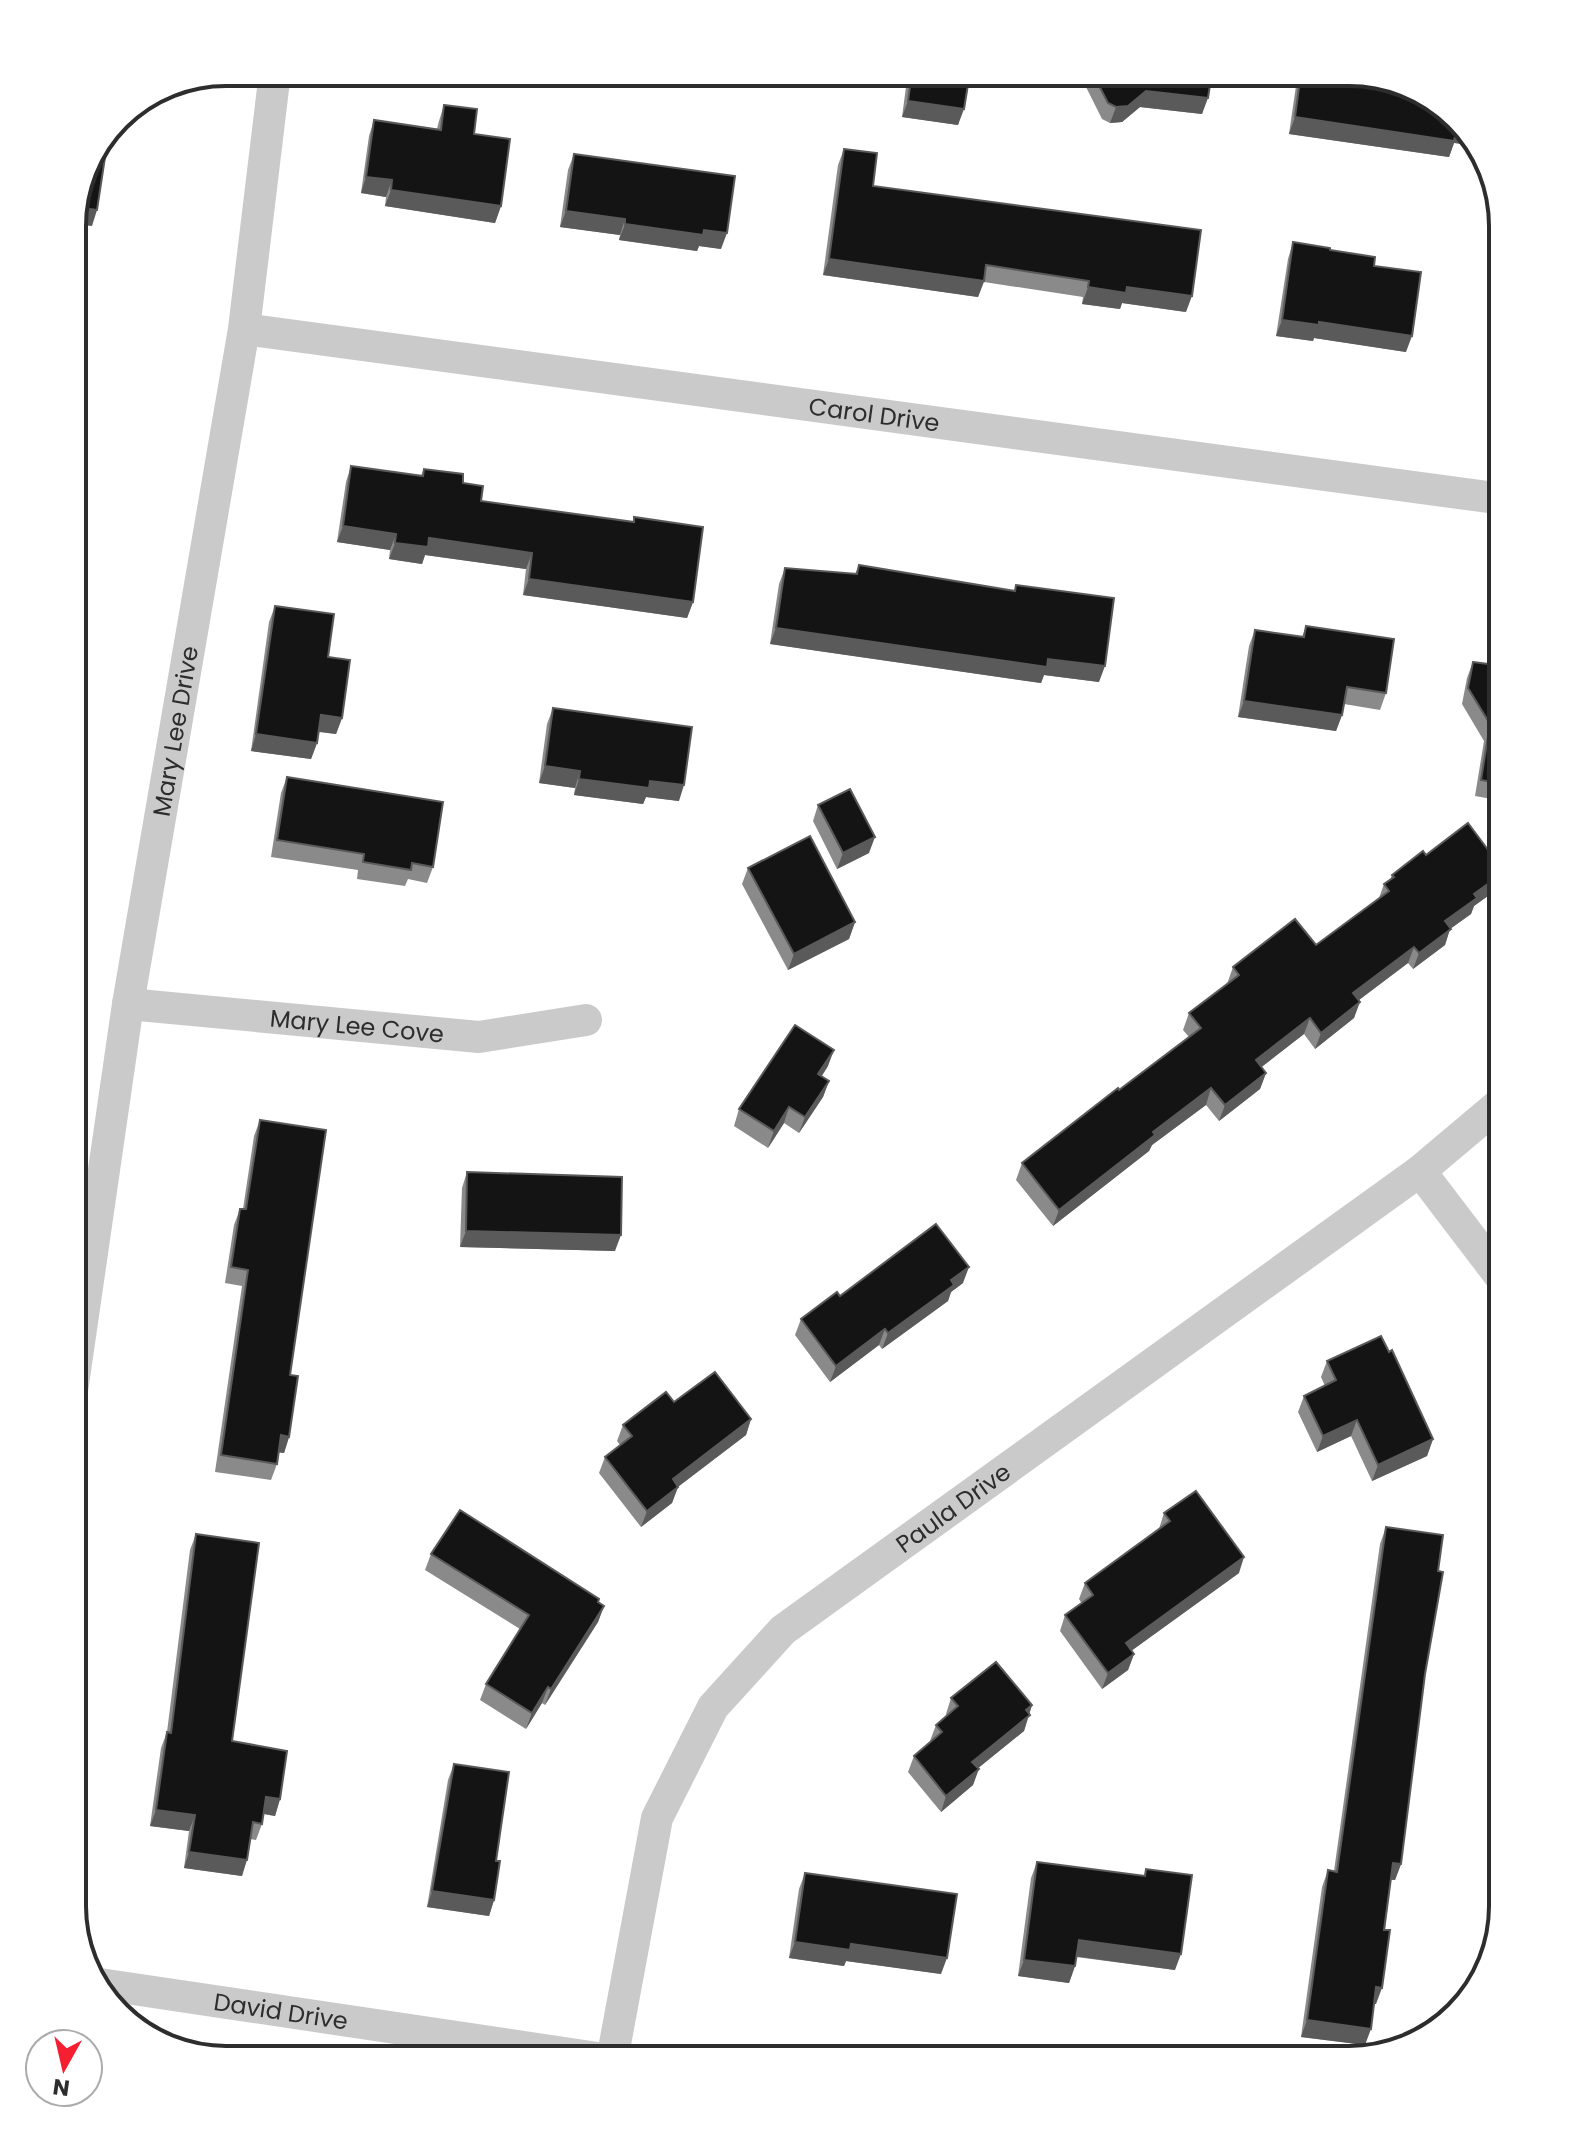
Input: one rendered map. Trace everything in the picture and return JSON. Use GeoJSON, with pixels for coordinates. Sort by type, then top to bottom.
{"type":"FeatureCollection","features":[{"type":"Feature","properties":{"kind":"street","name":"Mary Lee Drive"},"geometry":{"type":"LineString","coordinates":[[86,1294],[128,1004],[244,329],[273,86]]}},
{"type":"Feature","properties":{"kind":"street","name":"Carol Drive"},"geometry":{"type":"LineString","coordinates":[[244,329],[1489,497]]}},
{"type":"Feature","properties":{"kind":"street","name":"Mary Lee Cove"},"geometry":{"type":"LineString","coordinates":[[128,1004],[479,1037],[586,1020]]}},
{"type":"Feature","properties":{"kind":"street","name":"Paula Drive"},"geometry":{"type":"LineString","coordinates":[[615,2046],[657,1818],[713,1707],[783,1630],[1420,1171],[1489,1113]]}},
{"type":"Feature","properties":{"kind":"street"},"geometry":{"type":"LineString","coordinates":[[1420,1171],[1489,1262]]}},
{"type":"Feature","properties":{"kind":"street","name":"David Drive"},"geometry":{"type":"LineString","coordinates":[[111,1986],[518,2046]]}},
{"type":"Feature","properties":{"kind":"building"},"geometry":{"type":"Polygon","coordinates":[[[910,86],[968,86],[964,109],[908,101],[910,86]]]}},
{"type":"Feature","properties":{"kind":"building"},"geometry":{"type":"Polygon","coordinates":[[[1099,86],[1210,86],[1208,98],[1146,91],[1128,106],[1116,107],[1108,103],[1099,86]]]}},
{"type":"Feature","properties":{"kind":"building"},"geometry":{"type":"Polygon","coordinates":[[[1299,86],[1367,87],[1419,105],[1455,135],[1454,141],[1295,117],[1299,86]]]}},
{"type":"Feature","properties":{"kind":"building"},"geometry":{"type":"Polygon","coordinates":[[[444,105],[477,109],[474,134],[510,139],[501,206],[391,190],[392,180],[366,177],[374,120],[441,130],[444,105]]]}},
{"type":"Feature","properties":{"kind":"building"},"geometry":{"type":"Polygon","coordinates":[[[844,149],[877,153],[873,186],[1201,230],[1192,296],[1127,287],[1126,293],[1088,287],[1089,281],[986,265],[984,281],[829,259],[844,149]]]}},
{"type":"Feature","properties":{"kind":"building"},"geometry":{"type":"Polygon","coordinates":[[[574,154],[735,176],[727,233],[704,230],[703,235],[625,224],[625,219],[566,211],[574,154]]]}},
{"type":"Feature","properties":{"kind":"building"},"geometry":{"type":"Polygon","coordinates":[[[105,156],[97,210],[87,209],[91,190],[105,156]]]}},
{"type":"Feature","properties":{"kind":"building"},"geometry":{"type":"Polygon","coordinates":[[[1293,242],[1375,257],[1374,266],[1421,272],[1412,336],[1319,322],[1319,325],[1282,320],[1293,242]]]}},
{"type":"Feature","properties":{"kind":"building"},"geometry":{"type":"Polygon","coordinates":[[[351,466],[423,476],[424,469],[463,474],[463,483],[483,486],[481,501],[634,522],[634,517],[703,527],[693,602],[529,579],[532,553],[429,538],[428,547],[395,543],[396,534],[343,526],[351,466]]]}},
{"type":"Feature","properties":{"kind":"building"},"geometry":{"type":"Polygon","coordinates":[[[859,565],[1015,591],[1016,585],[1114,598],[1105,666],[1048,659],[1047,667],[776,628],[785,568],[857,574],[859,565]]]}},
{"type":"Feature","properties":{"kind":"building"},"geometry":{"type":"Polygon","coordinates":[[[275,606],[334,614],[328,657],[350,660],[342,718],[321,715],[317,743],[256,734],[275,606]]]}},
{"type":"Feature","properties":{"kind":"building"},"geometry":{"type":"Polygon","coordinates":[[[1306,626],[1394,639],[1386,693],[1347,687],[1342,715],[1244,701],[1255,630],[1304,637],[1306,626]]]}},
{"type":"Feature","properties":{"kind":"building"},"geometry":{"type":"Polygon","coordinates":[[[1473,662],[1489,664],[1489,722],[1468,688],[1473,662]]]}},
{"type":"Feature","properties":{"kind":"building"},"geometry":{"type":"Polygon","coordinates":[[[553,708],[692,727],[684,785],[650,781],[649,788],[579,779],[580,771],[545,766],[553,708]]]}},
{"type":"Feature","properties":{"kind":"building"},"geometry":{"type":"Polygon","coordinates":[[[1489,730],[1489,781],[1481,780],[1489,730]]]}},
{"type":"Feature","properties":{"kind":"building"},"geometry":{"type":"Polygon","coordinates":[[[287,777],[443,802],[433,867],[412,863],[411,870],[363,862],[364,854],[277,840],[287,777]]]}},
{"type":"Feature","properties":{"kind":"building"},"geometry":{"type":"Polygon","coordinates":[[[850,789],[875,837],[843,853],[818,805],[850,789]]]}},
{"type":"Feature","properties":{"kind":"building"},"geometry":{"type":"Polygon","coordinates":[[[1468,823],[1489,851],[1489,883],[1474,894],[1477,898],[1445,921],[1451,929],[1419,953],[1414,947],[1353,993],[1360,1002],[1321,1033],[1310,1018],[1256,1060],[1266,1073],[1225,1105],[1211,1088],[1059,1210],[1022,1163],[1201,1028],[1189,1013],[1239,975],[1233,967],[1295,919],[1316,945],[1389,891],[1384,884],[1394,877],[1392,875],[1423,851],[1426,855],[1468,823]]]}},
{"type":"Feature","properties":{"kind":"building"},"geometry":{"type":"Polygon","coordinates":[[[810,836],[855,922],[794,954],[748,868],[810,836]]]}},
{"type":"Feature","properties":{"kind":"building"},"geometry":{"type":"Polygon","coordinates":[[[795,1025],[834,1050],[818,1074],[829,1081],[805,1117],[789,1107],[774,1131],[739,1109],[795,1025]]]}},
{"type":"Feature","properties":{"kind":"building"},"geometry":{"type":"Polygon","coordinates":[[[260,1120],[326,1130],[290,1375],[298,1376],[289,1437],[281,1435],[277,1464],[221,1455],[248,1270],[231,1267],[240,1209],[246,1209],[260,1120]]]}},
{"type":"Feature","properties":{"kind":"building"},"geometry":{"type":"Polygon","coordinates":[[[467,1172],[622,1177],[621,1235],[466,1231],[467,1172]]]}},
{"type":"Feature","properties":{"kind":"building"},"geometry":{"type":"Polygon","coordinates":[[[936,1224],[969,1267],[951,1280],[954,1285],[888,1333],[885,1329],[836,1366],[801,1319],[837,1292],[840,1296],[936,1224]]]}},
{"type":"Feature","properties":{"kind":"building"},"geometry":{"type":"Polygon","coordinates":[[[1381,1336],[1389,1352],[1392,1350],[1433,1439],[1378,1465],[1357,1420],[1323,1436],[1304,1396],[1336,1380],[1327,1361],[1381,1336]]]}},
{"type":"Feature","properties":{"kind":"building"},"geometry":{"type":"Polygon","coordinates":[[[715,1372],[751,1419],[673,1479],[678,1487],[647,1511],[605,1457],[632,1436],[623,1425],[666,1392],[674,1402],[715,1372]]]}},
{"type":"Feature","properties":{"kind":"building"},"geometry":{"type":"Polygon","coordinates":[[[1196,1491],[1244,1557],[1126,1643],[1134,1654],[1108,1673],[1065,1615],[1093,1595],[1085,1583],[1170,1521],[1164,1513],[1196,1491]]]}},
{"type":"Feature","properties":{"kind":"building"},"geometry":{"type":"Polygon","coordinates":[[[460,1510],[599,1599],[598,1602],[604,1606],[532,1713],[486,1684],[529,1615],[431,1554],[460,1510]]]}},
{"type":"Feature","properties":{"kind":"building"},"geometry":{"type":"Polygon","coordinates":[[[1386,1527],[1443,1535],[1438,1571],[1443,1572],[1425,1674],[1401,1864],[1393,1863],[1384,1930],[1390,1930],[1382,1988],[1376,1987],[1371,2029],[1307,2020],[1328,1870],[1337,1872],[1386,1527]]]}},
{"type":"Feature","properties":{"kind":"building"},"geometry":{"type":"Polygon","coordinates":[[[196,1534],[259,1543],[232,1741],[287,1751],[280,1799],[266,1797],[262,1824],[253,1822],[247,1860],[189,1852],[195,1815],[156,1810],[167,1732],[171,1733],[196,1534]]]}},
{"type":"Feature","properties":{"kind":"building"},"geometry":{"type":"Polygon","coordinates":[[[996,1662],[1032,1705],[1026,1710],[1030,1715],[972,1762],[979,1769],[946,1796],[914,1756],[942,1732],[936,1725],[958,1706],[951,1698],[996,1662]]]}},
{"type":"Feature","properties":{"kind":"building"},"geometry":{"type":"Polygon","coordinates":[[[454,1764],[509,1772],[496,1861],[500,1861],[494,1900],[432,1891],[454,1764]]]}},
{"type":"Feature","properties":{"kind":"building"},"geometry":{"type":"Polygon","coordinates":[[[1037,1862],[1145,1876],[1146,1869],[1192,1875],[1181,1954],[1079,1940],[1075,1966],[1024,1960],[1037,1862]]]}},
{"type":"Feature","properties":{"kind":"building"},"geometry":{"type":"Polygon","coordinates":[[[805,1873],[957,1894],[947,1958],[851,1944],[850,1950],[795,1942],[805,1873]]]}}]}
